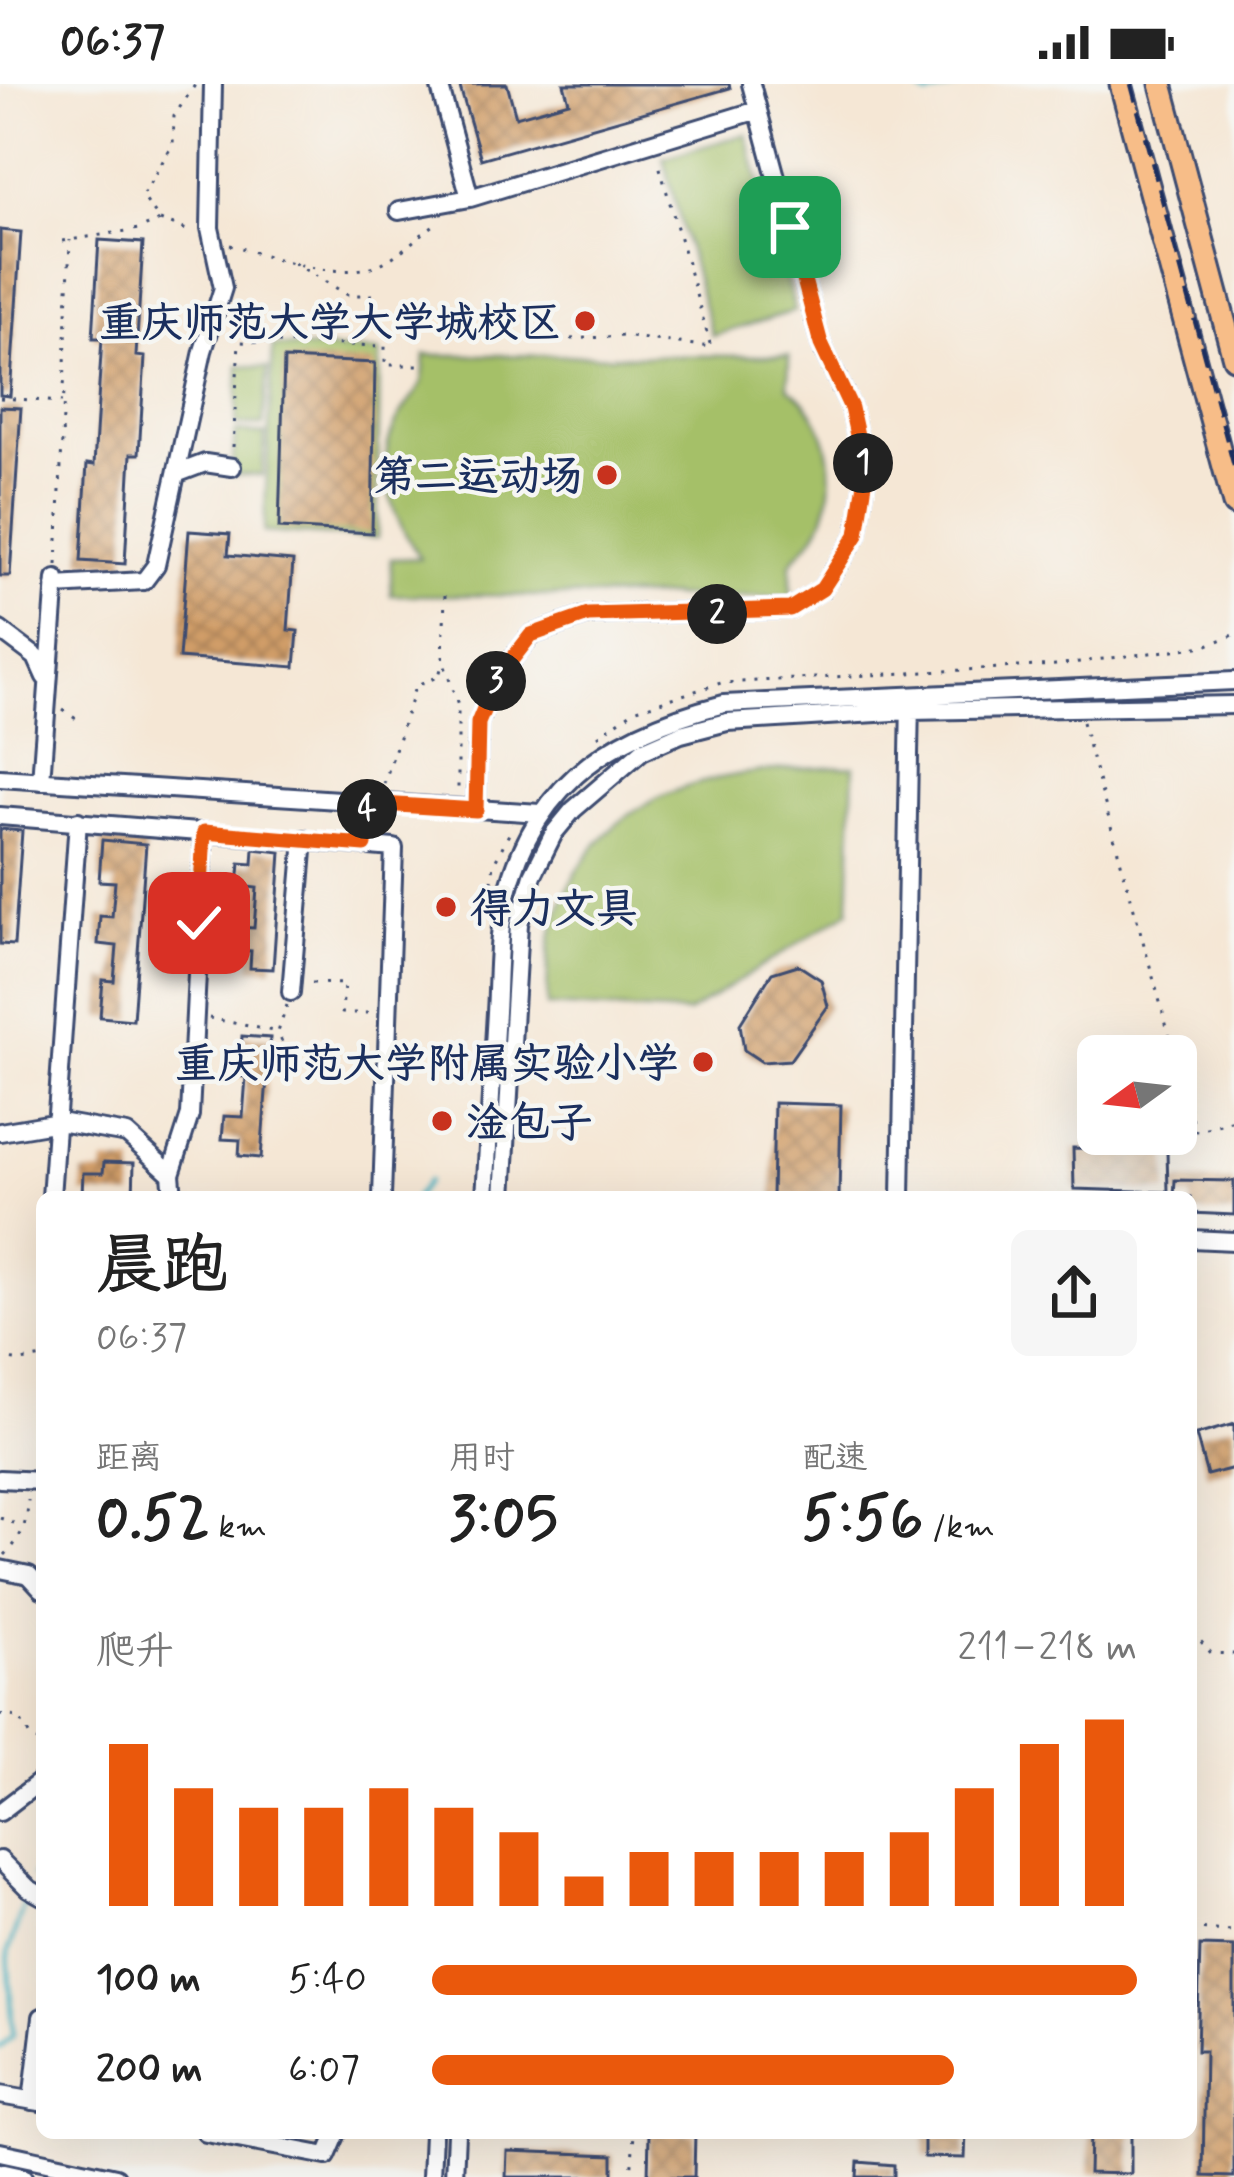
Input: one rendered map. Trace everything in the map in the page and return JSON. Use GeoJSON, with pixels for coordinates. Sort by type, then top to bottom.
{"type":"FeatureCollection","features":[{"type":"Feature","properties":{"kind":"main road"},"geometry":{"type":"LineString","coordinates":[[1121,84],[1234,504]]}},
{"type":"Feature","properties":{"kind":"main road"},"geometry":{"type":"LineString","coordinates":[[1161,84],[1234,358]]}},
{"type":"Feature","properties":{"kind":"street"},"geometry":{"type":"LineString","coordinates":[[41,781],[56,582],[144,581],[155,565],[203,351],[223,288],[212,240],[209,188],[216,110],[213,84]]}},
{"type":"Feature","properties":{"kind":"street"},"geometry":{"type":"LineString","coordinates":[[439,84],[470,198]]}},
{"type":"Feature","properties":{"kind":"street"},"geometry":{"type":"LineString","coordinates":[[467,809],[478,723],[496,680],[531,635],[588,615],[790,609],[822,589],[857,535],[866,476],[851,408],[821,344],[751,84]]}},
{"type":"Feature","properties":{"kind":"street"},"geometry":{"type":"LineString","coordinates":[[399,211],[470,198],[758,110]]}},
{"type":"Feature","properties":{"kind":"street"},"geometry":{"type":"LineString","coordinates":[[176,474],[205,463],[232,467]]}},
{"type":"Feature","properties":{"kind":"street"},"geometry":{"type":"LineString","coordinates":[[0,630],[36,657],[48,683]]}},
{"type":"Feature","properties":{"kind":"street"},"geometry":{"type":"LineString","coordinates":[[503,1191],[519,924],[532,875],[554,833],[605,779],[642,751],[727,722],[910,703],[1234,681]]}},
{"type":"Feature","properties":{"kind":"street"},"geometry":{"type":"LineString","coordinates":[[901,1191],[910,703]]}},
{"type":"Feature","properties":{"kind":"street"},"geometry":{"type":"LineString","coordinates":[[485,1191],[501,921],[515,866],[540,813],[594,761],[633,733],[724,704],[1234,705]]}},
{"type":"Feature","properties":{"kind":"street"},"geometry":{"type":"LineString","coordinates":[[0,778],[540,813]]}},
{"type":"Feature","properties":{"kind":"street"},"geometry":{"type":"LineString","coordinates":[[0,816],[394,848],[382,1191]]}},
{"type":"Feature","properties":{"kind":"street"},"geometry":{"type":"LineString","coordinates":[[52,1191],[78,821]]}},
{"type":"Feature","properties":{"kind":"street"},"geometry":{"type":"LineString","coordinates":[[172,1191],[171,1174],[190,1115],[204,832]]}},
{"type":"Feature","properties":{"kind":"street"},"geometry":{"type":"LineString","coordinates":[[291,987],[304,839]]}},
{"type":"Feature","properties":{"kind":"street"},"geometry":{"type":"LineString","coordinates":[[0,1132],[59,1122],[128,1134],[171,1174]]}},
{"type":"Feature","properties":{"kind":"street"},"geometry":{"type":"LineString","coordinates":[[1197,1239],[1234,1241]]}},
{"type":"Feature","properties":{"kind":"street"},"geometry":{"type":"LineString","coordinates":[[0,1479],[35,1480]]}},
{"type":"Feature","properties":{"kind":"street"},"geometry":{"type":"LineString","coordinates":[[0,1565],[29,1575],[36,1583]]}},
{"type":"Feature","properties":{"kind":"street"},"geometry":{"type":"LineString","coordinates":[[0,1813],[36,1785]]}},
{"type":"Feature","properties":{"kind":"street"},"geometry":{"type":"LineString","coordinates":[[0,1860],[36,1891]]}},
{"type":"Feature","properties":{"kind":"street"},"geometry":{"type":"LineString","coordinates":[[0,2095],[36,2102]]}},
{"type":"Feature","properties":{"kind":"street"},"geometry":{"type":"LineString","coordinates":[[238,2139],[327,2156],[334,2139]]}},
{"type":"Feature","properties":{"kind":"street"},"geometry":{"type":"LineString","coordinates":[[431,2177],[434,2139]]}},
{"type":"Feature","properties":{"kind":"street"},"geometry":{"type":"LineString","coordinates":[[454,2177],[456,2139]]}},
{"type":"Feature","properties":{"kind":"street"},"geometry":{"type":"LineString","coordinates":[[0,2152],[116,2177]]}},
{"type":"Feature","properties":{"kind":"street"},"geometry":{"type":"LineString","coordinates":[[0,2172],[23,2177]]}},
{"type":"Feature","properties":{"kind":"path"},"geometry":{"type":"LineString","coordinates":[[195,84],[174,116],[173,144],[142,196],[160,220],[212,240],[351,271],[382,263],[470,198]]}},
{"type":"Feature","properties":{"kind":"path"},"geometry":{"type":"LineString","coordinates":[[571,340],[622,336],[711,347],[653,142]]}},
{"type":"Feature","properties":{"kind":"path"},"geometry":{"type":"LineString","coordinates":[[56,582],[66,240],[139,229],[160,220]]}},
{"type":"Feature","properties":{"kind":"path"},"geometry":{"type":"LineString","coordinates":[[287,260],[348,295],[374,295]]}},
{"type":"Feature","properties":{"kind":"path"},"geometry":{"type":"LineString","coordinates":[[232,467],[239,342],[385,346],[385,365],[424,365]]}},
{"type":"Feature","properties":{"kind":"path"},"geometry":{"type":"LineString","coordinates":[[0,398],[64,402]]}},
{"type":"Feature","properties":{"kind":"path"},"geometry":{"type":"LineString","coordinates":[[367,803],[382,790],[415,687],[439,676],[445,596]]}},
{"type":"Feature","properties":{"kind":"path"},"geometry":{"type":"LineString","coordinates":[[584,747],[634,710],[721,683],[1056,665],[1205,646],[1234,635]]}},
{"type":"Feature","properties":{"kind":"path"},"geometry":{"type":"LineString","coordinates":[[443,660],[458,706],[467,809]]}},
{"type":"Feature","properties":{"kind":"path"},"geometry":{"type":"LineString","coordinates":[[1078,708],[1169,1035]]}},
{"type":"Feature","properties":{"kind":"path"},"geometry":{"type":"LineString","coordinates":[[492,885],[494,863],[520,812]]}},
{"type":"Feature","properties":{"kind":"path"},"geometry":{"type":"LineString","coordinates":[[290,1060],[278,1032],[291,987],[344,984],[342,1013],[388,1013]]}},
{"type":"Feature","properties":{"kind":"path"},"geometry":{"type":"LineString","coordinates":[[194,1015],[278,1032]]}},
{"type":"Feature","properties":{"kind":"path"},"geometry":{"type":"LineString","coordinates":[[1197,1131],[1234,1120]]}},
{"type":"Feature","properties":{"kind":"path"},"geometry":{"type":"LineString","coordinates":[[0,1358],[36,1358]]}},
{"type":"Feature","properties":{"kind":"path"},"geometry":{"type":"LineString","coordinates":[[0,1565],[18,1542],[35,1480]]}},
{"type":"Feature","properties":{"kind":"path"},"geometry":{"type":"LineString","coordinates":[[0,1518],[24,1526]]}},
{"type":"Feature","properties":{"kind":"path"},"geometry":{"type":"LineString","coordinates":[[1197,1637],[1211,1653],[1234,1654]]}},
{"type":"Feature","properties":{"kind":"path"},"geometry":{"type":"LineString","coordinates":[[0,1715],[18,1717],[36,1740]]}},
{"type":"Feature","properties":{"kind":"path"},"geometry":{"type":"LineString","coordinates":[[1197,1929],[1234,1931]]}},
{"type":"Feature","properties":{"kind":"path"},"geometry":{"type":"LineString","coordinates":[[631,2177],[634,2139]]}},
{"type":"Feature","properties":{"kind":"green space"},"geometry":{"type":"Polygon","coordinates":[[[746,134],[795,311],[712,336],[663,158],[746,134]]]}},
{"type":"Feature","properties":{"kind":"green space"},"geometry":{"type":"Polygon","coordinates":[[[273,346],[380,352],[377,538],[264,532],[273,346]]]}},
{"type":"Feature","properties":{"kind":"green space"},"geometry":{"type":"Polygon","coordinates":[[[425,355],[789,356],[788,387],[815,416],[831,475],[816,533],[791,563],[791,597],[391,595],[391,559],[420,558],[393,506],[387,451],[401,414],[422,383],[425,355]]]}},
{"type":"Feature","properties":{"kind":"green space"},"geometry":{"type":"Polygon","coordinates":[[[239,365],[268,368],[263,425],[236,425],[239,365]]]}},
{"type":"Feature","properties":{"kind":"green space"},"geometry":{"type":"Polygon","coordinates":[[[235,432],[265,434],[262,475],[232,475],[235,432]]]}},
{"type":"Feature","properties":{"kind":"green space"},"geometry":{"type":"Polygon","coordinates":[[[854,766],[849,911],[688,1013],[547,1006],[550,942],[571,882],[598,843],[630,814],[668,794],[711,780],[854,766]]]}},
{"type":"Feature","properties":{"kind":"building"},"geometry":{"type":"Polygon","coordinates":[[[459,84],[507,84],[516,117],[569,102],[564,84],[729,84],[730,88],[481,159],[459,84]]]}},
{"type":"Feature","properties":{"kind":"building"},"geometry":{"type":"Polygon","coordinates":[[[0,230],[21,232],[10,396],[0,395],[0,230]]]}},
{"type":"Feature","properties":{"kind":"building"},"geometry":{"type":"Polygon","coordinates":[[[99,240],[143,243],[136,356],[145,357],[139,454],[131,454],[125,564],[81,561],[87,464],[94,465],[102,338],[93,338],[99,240]]]}},
{"type":"Feature","properties":{"kind":"building"},"geometry":{"type":"Polygon","coordinates":[[[284,359],[375,363],[372,533],[279,528],[284,359]]]}},
{"type":"Feature","properties":{"kind":"building"},"geometry":{"type":"Polygon","coordinates":[[[0,407],[21,408],[10,576],[0,576],[0,407]]]}},
{"type":"Feature","properties":{"kind":"building"},"geometry":{"type":"Polygon","coordinates":[[[189,531],[230,534],[228,555],[293,561],[288,630],[298,631],[295,667],[179,658],[189,531]]]}},
{"type":"Feature","properties":{"kind":"building"},"geometry":{"type":"Polygon","coordinates":[[[0,829],[22,831],[14,945],[0,944],[0,829]]]}},
{"type":"Feature","properties":{"kind":"building"},"geometry":{"type":"Polygon","coordinates":[[[102,840],[146,844],[133,1020],[100,1017],[103,980],[114,981],[117,946],[98,944],[100,916],[112,917],[115,882],[99,881],[102,840]]]}},
{"type":"Feature","properties":{"kind":"building"},"geometry":{"type":"Polygon","coordinates":[[[254,849],[281,852],[273,969],[250,968],[251,951],[234,950],[235,927],[254,928],[257,888],[238,886],[240,863],[253,864],[254,849]]]}},
{"type":"Feature","properties":{"kind":"building"},"geometry":{"type":"Polygon","coordinates":[[[798,965],[821,980],[828,1006],[790,1060],[762,1062],[744,1050],[740,1024],[772,973],[798,965]]]}},
{"type":"Feature","properties":{"kind":"building"},"geometry":{"type":"Polygon","coordinates":[[[242,1036],[270,1038],[261,1158],[239,1156],[240,1140],[222,1139],[224,1116],[243,1117],[246,1077],[227,1075],[228,1052],[241,1053],[242,1036]]]}},
{"type":"Feature","properties":{"kind":"building"},"geometry":{"type":"Polygon","coordinates":[[[774,1103],[841,1105],[839,1191],[772,1191],[774,1103]]]}},
{"type":"Feature","properties":{"kind":"building"},"geometry":{"type":"Polygon","coordinates":[[[1073,1148],[1077,1155],[1167,1155],[1168,1191],[1074,1189],[1073,1148]]]}},
{"type":"Feature","properties":{"kind":"building"},"geometry":{"type":"Polygon","coordinates":[[[104,1162],[134,1163],[133,1191],[82,1191],[83,1173],[103,1173],[104,1162]]]}},
{"type":"Feature","properties":{"kind":"building"},"geometry":{"type":"Polygon","coordinates":[[[1175,1180],[1234,1181],[1234,1215],[1197,1213],[1197,1191],[1174,1191],[1175,1180]]]}},
{"type":"Feature","properties":{"kind":"building"},"geometry":{"type":"Polygon","coordinates":[[[1234,1424],[1234,1468],[1207,1475],[1197,1435],[1234,1424]]]}},
{"type":"Feature","properties":{"kind":"building"},"geometry":{"type":"Polygon","coordinates":[[[1200,1946],[1234,1947],[1234,2177],[1203,2176],[1205,2051],[1197,2051],[1200,1946]]]}},
{"type":"Feature","properties":{"kind":"building"},"geometry":{"type":"Polygon","coordinates":[[[649,2139],[695,2139],[694,2177],[648,2177],[649,2139]]]}},
{"type":"Feature","properties":{"kind":"building"},"geometry":{"type":"Polygon","coordinates":[[[924,2139],[966,2139],[965,2158],[924,2157],[924,2139]]]}},
{"type":"Feature","properties":{"kind":"building"},"geometry":{"type":"Polygon","coordinates":[[[1090,2139],[1131,2139],[1131,2174],[1089,2173],[1090,2139]]]}},
{"type":"Feature","properties":{"kind":"building"},"geometry":{"type":"Polygon","coordinates":[[[507,2151],[613,2155],[613,2177],[506,2177],[507,2151]]]}},
{"type":"Feature","properties":{"kind":"building"},"geometry":{"type":"Polygon","coordinates":[[[858,2162],[894,2165],[894,2177],[857,2177],[858,2162]]]}},
{"type":"Feature","properties":{"kind":"waterway"},"geometry":{"type":"LineString","coordinates":[[910,84],[928,96],[965,84]]}},
{"type":"Feature","properties":{"kind":"waterway"},"geometry":{"type":"LineString","coordinates":[[420,1191],[428,1181]]}},
{"type":"Feature","properties":{"kind":"waterway"},"geometry":{"type":"LineString","coordinates":[[33,1876],[36,1873]]}},
{"type":"Feature","properties":{"kind":"waterway"},"geometry":{"type":"LineString","coordinates":[[0,2048],[13,2036],[8,1952],[25,1902]]}},
{"type":"Feature","properties":{"kind":"railway"},"geometry":{"type":"LineString","coordinates":[[1131,84],[1234,466]]}},
{"type":"Feature","properties":{"kind":"place","name":"重庆师范大学大学城校区"},"geometry":{"type":"Point","coordinates":[585,321]}},
{"type":"Feature","properties":{"kind":"place","name":"第二运动场"},"geometry":{"type":"Point","coordinates":[607,475]}},
{"type":"Feature","properties":{"kind":"place","name":"得力文具"},"geometry":{"type":"Point","coordinates":[446,907]}},
{"type":"Feature","properties":{"kind":"place","name":"重庆师范大学附属实验小学"},"geometry":{"type":"Point","coordinates":[703,1062]}},
{"type":"Feature","properties":{"kind":"place","name":"淦包子"},"geometry":{"type":"Point","coordinates":[442,1121]}},
{"type":"Feature","properties":{"kind":"route"},"geometry":{"type":"LineString","coordinates":[[199,923],[204,832],[365,845],[367,803],[476,810],[478,723],[496,680],[531,635],[588,615],[790,609],[822,589],[857,535],[866,476],[851,408],[821,344],[790,227]]}}]}
